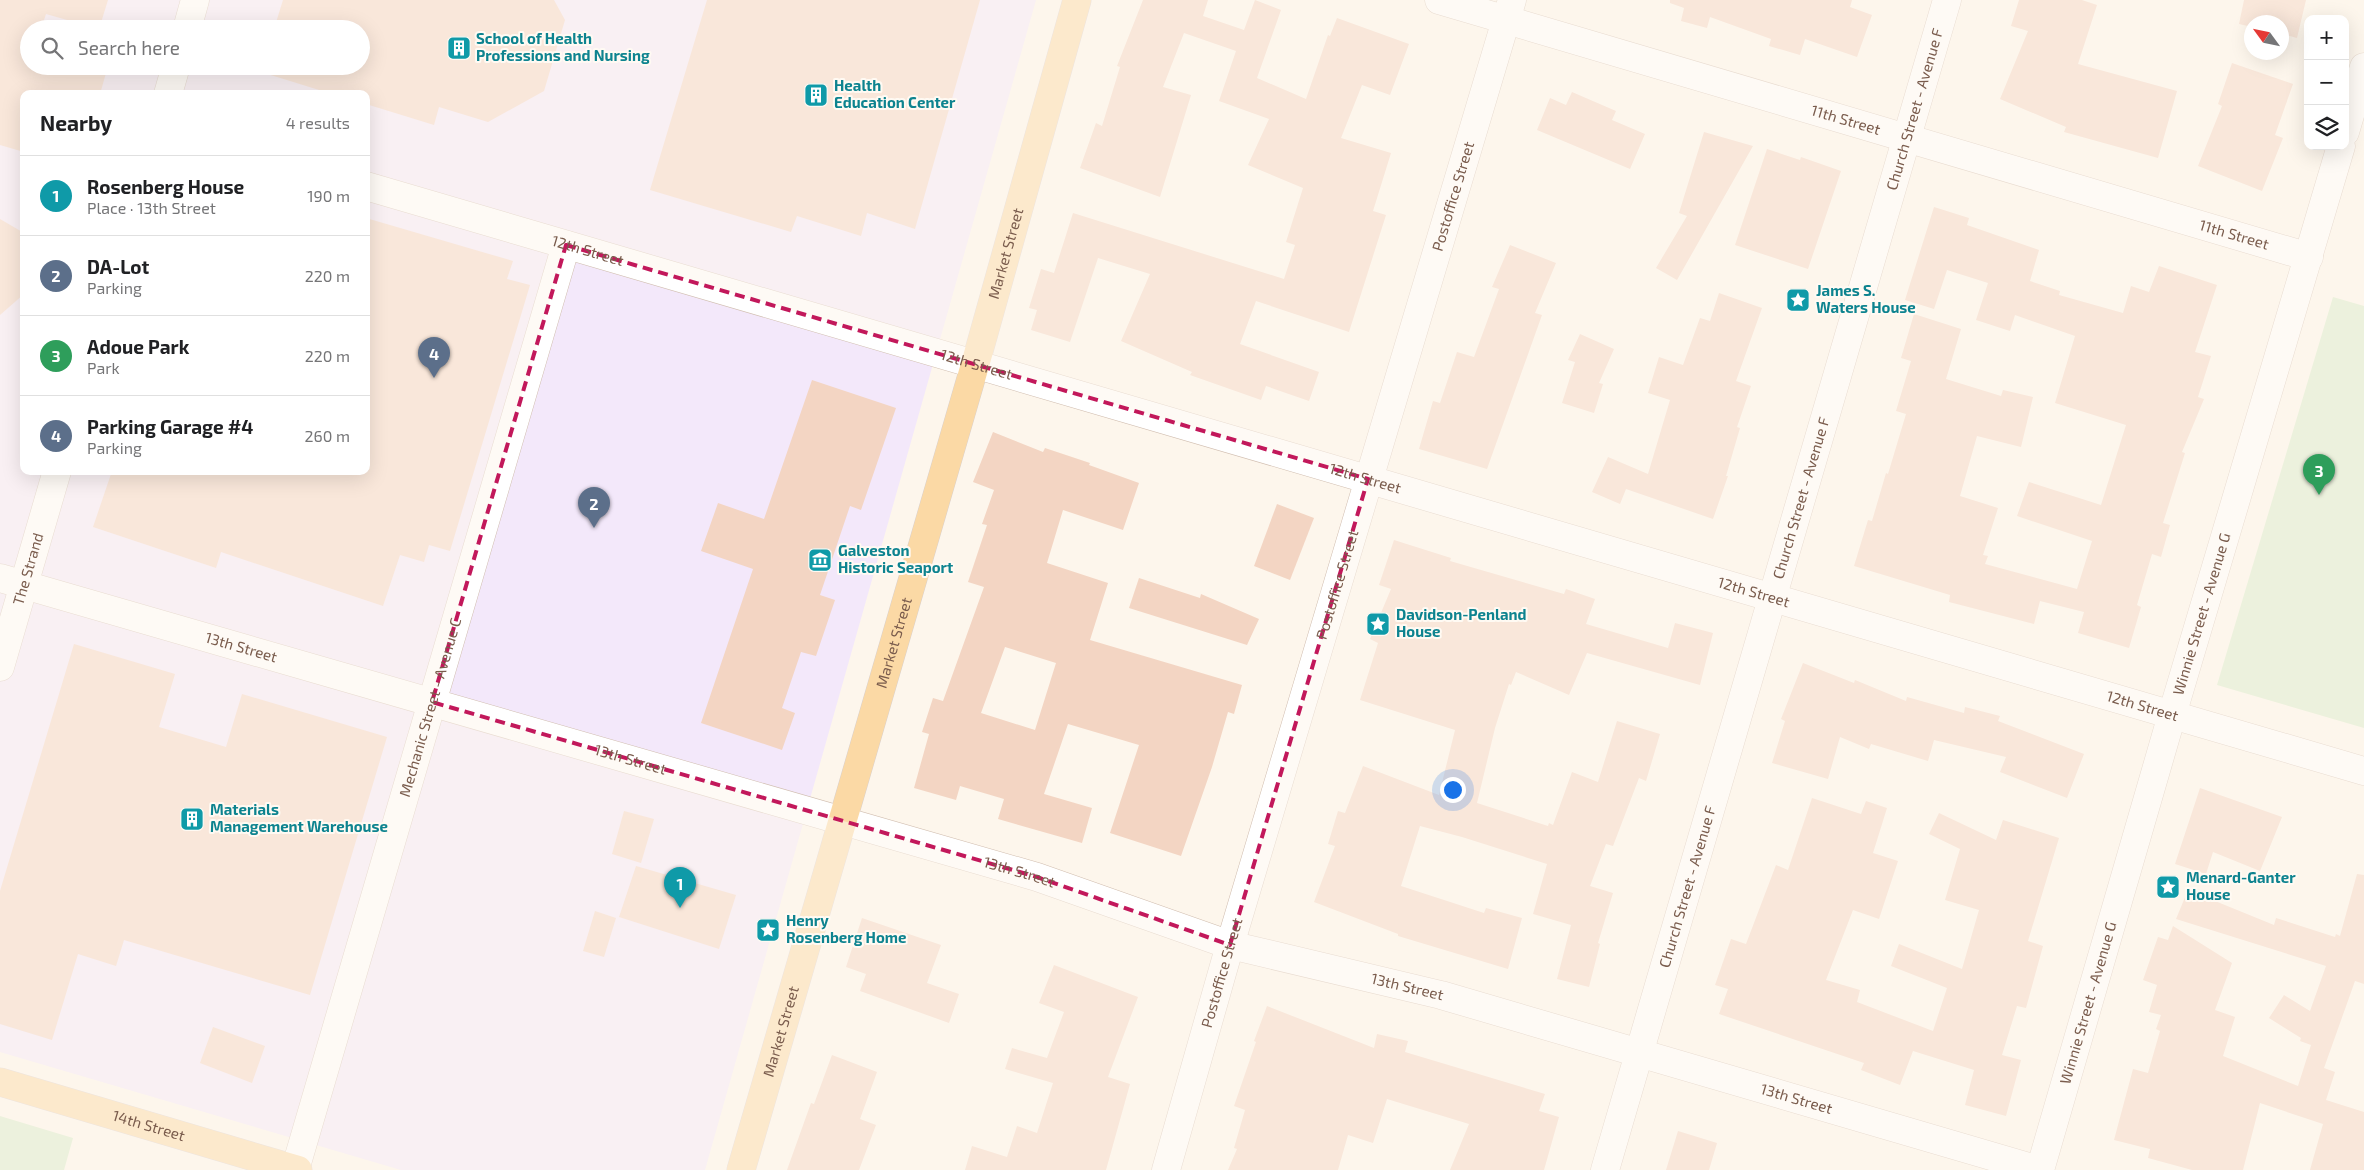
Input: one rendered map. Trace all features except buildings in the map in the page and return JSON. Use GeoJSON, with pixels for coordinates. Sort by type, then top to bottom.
{"type":"FeatureCollection","features":[{"type":"Feature","properties":{"kind":"main road","name":"Market Street"},"geometry":{"type":"LineString","coordinates":[[740,1170],[975,365],[1077,0]]}},
{"type":"Feature","properties":{"kind":"main road","name":"14th Street"},"geometry":{"type":"LineString","coordinates":[[0,1082],[296,1170]]}},
{"type":"Feature","properties":{"kind":"street"},"geometry":{"type":"LineString","coordinates":[[190,20],[196,0]]}},
{"type":"Feature","properties":{"kind":"street","name":"11th Street"},"geometry":{"type":"LineString","coordinates":[[1439,0],[1509,10],[1907,138],[2309,257]]}},
{"type":"Feature","properties":{"kind":"street","name":"Church Street - Avenue F"},"geometry":{"type":"LineString","coordinates":[[1605,1170],[1947,0]]}},
{"type":"Feature","properties":{"kind":"street","name":"Postoffice Street"},"geometry":{"type":"LineString","coordinates":[[1166,1170],[1230,945],[1509,10]]}},
{"type":"Feature","properties":{"kind":"street"},"geometry":{"type":"LineString","coordinates":[[2349,118],[2364,67]]}},
{"type":"Feature","properties":{"kind":"street"},"geometry":{"type":"LineString","coordinates":[[169,90],[173,75]]}},
{"type":"Feature","properties":{"kind":"street","name":"Winnie Street - Avenue G"},"geometry":{"type":"LineString","coordinates":[[2039,1170],[2340,150]]}},
{"type":"Feature","properties":{"kind":"street","name":"12th Street"},"geometry":{"type":"LineString","coordinates":[[370,187],[2364,770]]}},
{"type":"Feature","properties":{"kind":"street","name":"Mechanic Street - Avenue C"},"geometry":{"type":"LineString","coordinates":[[296,1170],[566,245]]}},
{"type":"Feature","properties":{"kind":"street","name":"The Strand"},"geometry":{"type":"LineString","coordinates":[[0,667],[12,581],[55,475]]}},
{"type":"Feature","properties":{"kind":"street","name":"13th Street"},"geometry":{"type":"LineString","coordinates":[[12,581],[1037,877],[1230,945],[1440,995],[2039,1170]]}},
{"type":"Feature","properties":{"kind":"highlighted area"},"geometry":{"type":"Polygon","coordinates":[[[566,245],[1368,479],[1230,945],[1037,877],[432,702],[566,245]]]}},
{"type":"Feature","properties":{"kind":"shaded area"},"geometry":{"type":"Polygon","coordinates":[[[0,0],[1036,0],[705,1170],[401,1170],[0,1052],[0,0]]]}},
{"type":"Feature","properties":{"kind":"green space"},"geometry":{"type":"Polygon","coordinates":[[[2333,297],[2364,306],[2364,728],[2217,685],[2333,297]]]}},
{"type":"Feature","properties":{"kind":"green space"},"geometry":{"type":"Polygon","coordinates":[[[0,1116],[73,1138],[64,1170],[0,1170],[0,1116]]]}},
{"type":"Feature","properties":{"kind":"place","name":"School of Health Professions and Nursing"},"geometry":{"type":"Point","coordinates":[459,48]}},
{"type":"Feature","properties":{"kind":"place","name":"Health Education Center"},"geometry":{"type":"Point","coordinates":[816,95]}},
{"type":"Feature","properties":{"kind":"place","name":"James S. Waters House"},"geometry":{"type":"Point","coordinates":[1798,300]}},
{"type":"Feature","properties":{"kind":"place","name":"Parking Garage #4"},"geometry":{"type":"Point","coordinates":[434,378]}},
{"type":"Feature","properties":{"kind":"place","name":"Adoue Park"},"geometry":{"type":"Point","coordinates":[2319,495]}},
{"type":"Feature","properties":{"kind":"place","name":"DA-Lot"},"geometry":{"type":"Point","coordinates":[594,528]}},
{"type":"Feature","properties":{"kind":"place","name":"Galveston Historic Seaport"},"geometry":{"type":"Point","coordinates":[820,560]}},
{"type":"Feature","properties":{"kind":"place","name":"Davidson-Penland House"},"geometry":{"type":"Point","coordinates":[1378,624]}},
{"type":"Feature","properties":{"kind":"place","name":"Materials Management Warehouse"},"geometry":{"type":"Point","coordinates":[192,819]}},
{"type":"Feature","properties":{"kind":"place","name":"Menard-Ganter House"},"geometry":{"type":"Point","coordinates":[2168,887]}},
{"type":"Feature","properties":{"kind":"place","name":"Rosenberg House"},"geometry":{"type":"Point","coordinates":[680,908]}},
{"type":"Feature","properties":{"kind":"place","name":"Henry Rosenberg Home"},"geometry":{"type":"Point","coordinates":[768,930]}}]}
